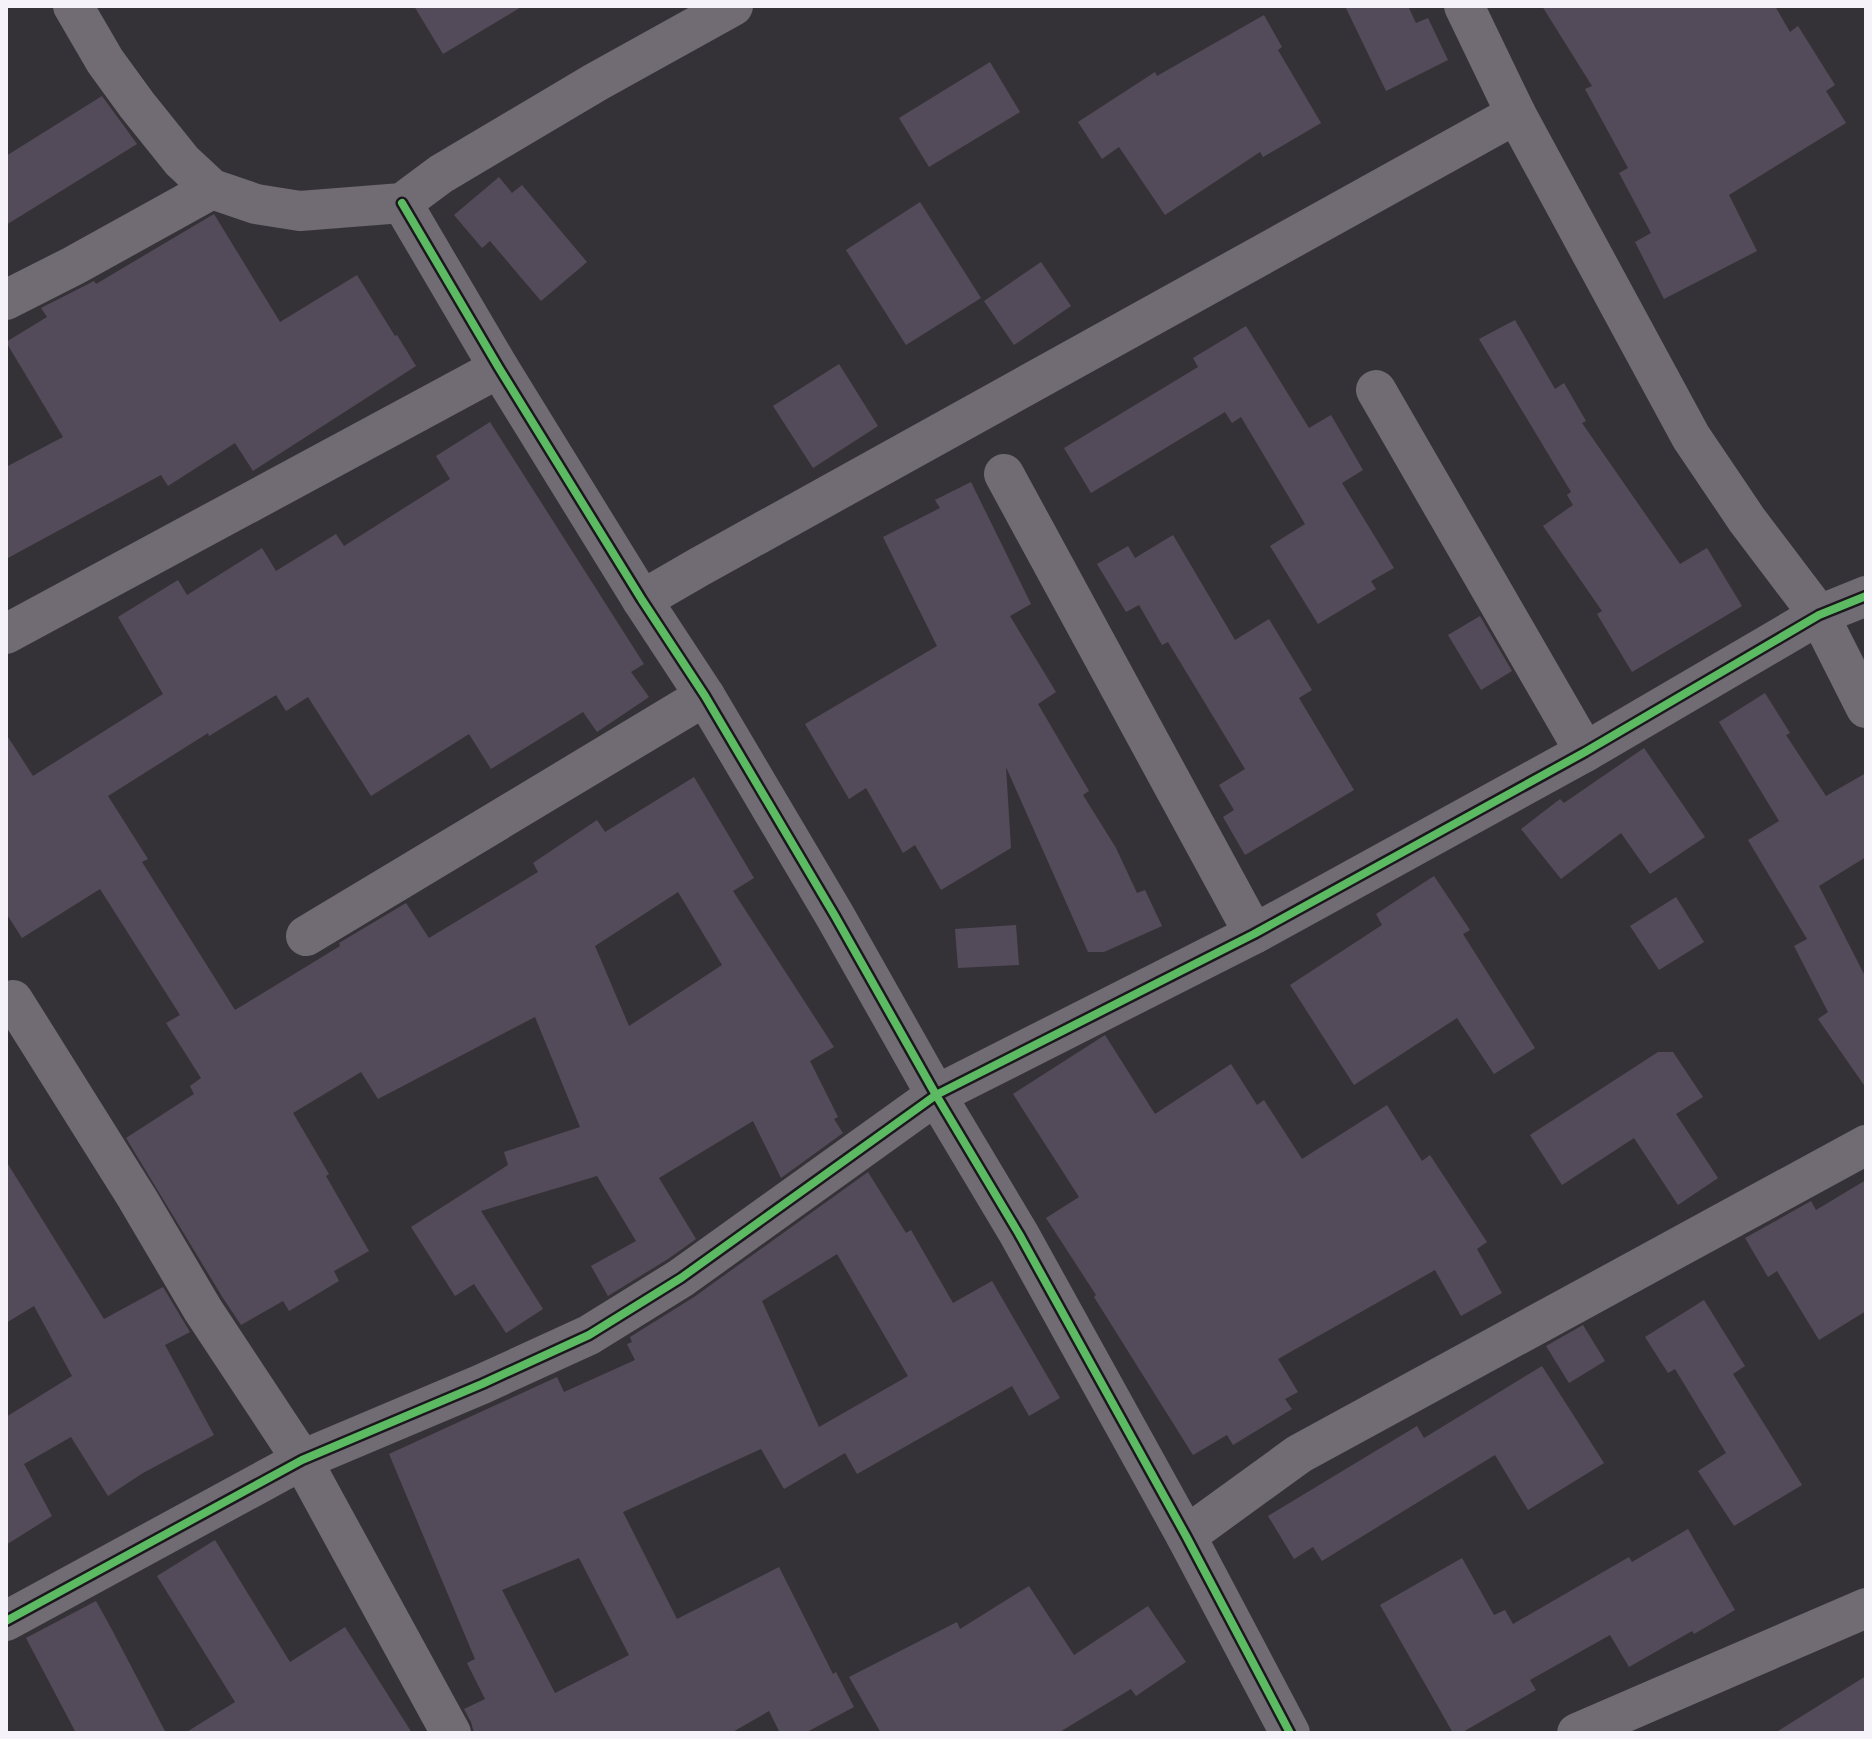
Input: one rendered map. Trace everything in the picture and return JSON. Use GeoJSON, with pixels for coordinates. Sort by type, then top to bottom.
{"type":"FeatureCollection","features":[{"type":"Feature","properties":{"kind":"street"},"geometry":{"type":"LineString","coordinates":[[73,6],[105,61],[137,105],[182,161],[212,189],[256,204],[300,211],[402,203],[441,174],[596,82],[733,6]]}},
{"type":"Feature","properties":{"kind":"street"},"geometry":{"type":"LineString","coordinates":[[1464,6],[1516,114],[1691,437],[1747,520],[1819,615],[1866,708]]}},
{"type":"Feature","properties":{"kind":"street"},"geometry":{"type":"LineString","coordinates":[[642,600],[1516,114]]}},
{"type":"Feature","properties":{"kind":"street"},"geometry":{"type":"LineString","coordinates":[[6,300],[212,189]]}},
{"type":"Feature","properties":{"kind":"street"},"geometry":{"type":"LineString","coordinates":[[402,203],[499,368],[705,696],[835,916],[1019,1234],[1186,1536],[1290,1733]]}},
{"type":"Feature","properties":{"kind":"street"},"geometry":{"type":"LineString","coordinates":[[6,634],[499,368]]}},
{"type":"Feature","properties":{"kind":"street"},"geometry":{"type":"LineString","coordinates":[[1376,390],[1585,752]]}},
{"type":"Feature","properties":{"kind":"street"},"geometry":{"type":"LineString","coordinates":[[1004,474],[1254,934]]}},
{"type":"Feature","properties":{"kind":"street"},"geometry":{"type":"LineString","coordinates":[[6,1621],[302,1460],[589,1335],[681,1278],[936,1095],[1254,934],[1585,752],[1819,615],[1866,596]]}},
{"type":"Feature","properties":{"kind":"street"},"geometry":{"type":"LineString","coordinates":[[306,936],[705,696]]}},
{"type":"Feature","properties":{"kind":"street"},"geometry":{"type":"LineString","coordinates":[[13,1000],[203,1310],[302,1460],[451,1733]]}},
{"type":"Feature","properties":{"kind":"street"},"geometry":{"type":"LineString","coordinates":[[1186,1536],[1299,1454],[1866,1145]]}},
{"type":"Feature","properties":{"kind":"street"},"geometry":{"type":"LineString","coordinates":[[1577,1733],[1866,1608]]}},
{"type":"Feature","properties":{"kind":"building"},"geometry":{"type":"Polygon","coordinates":[[[414,6],[523,6],[443,54],[414,6]]]}},
{"type":"Feature","properties":{"kind":"building"},"geometry":{"type":"Polygon","coordinates":[[[1345,6],[1408,6],[1416,23],[1428,18],[1448,60],[1386,91],[1345,6]]]}},
{"type":"Feature","properties":{"kind":"building"},"geometry":{"type":"Polygon","coordinates":[[[1542,6],[1775,6],[1790,32],[1798,26],[1835,85],[1826,91],[1846,123],[1729,195],[1757,251],[1664,299],[1635,242],[1651,233],[1619,173],[1628,168],[1585,89],[1592,86],[1542,6]]]}},
{"type":"Feature","properties":{"kind":"building"},"geometry":{"type":"Polygon","coordinates":[[[1264,15],[1282,47],[1278,50],[1321,123],[1263,157],[1260,152],[1165,215],[1119,147],[1102,159],[1078,122],[1155,72],[1157,76],[1264,15]]]}},
{"type":"Feature","properties":{"kind":"building"},"geometry":{"type":"Polygon","coordinates":[[[990,62],[1020,112],[929,167],[899,118],[990,62]]]}},
{"type":"Feature","properties":{"kind":"building"},"geometry":{"type":"Polygon","coordinates":[[[102,96],[137,144],[6,225],[6,156],[102,96]]]}},
{"type":"Feature","properties":{"kind":"building"},"geometry":{"type":"Polygon","coordinates":[[[499,177],[512,193],[522,185],[587,262],[541,301],[490,241],[482,248],[454,215],[499,177]]]}},
{"type":"Feature","properties":{"kind":"building"},"geometry":{"type":"Polygon","coordinates":[[[920,202],[981,298],[906,345],[846,250],[920,202]]]}},
{"type":"Feature","properties":{"kind":"building"},"geometry":{"type":"Polygon","coordinates":[[[214,214],[280,322],[357,275],[416,366],[253,471],[235,443],[168,486],[161,475],[6,559],[6,467],[63,437],[6,342],[47,317],[41,308],[94,281],[96,284],[214,214]]]}},
{"type":"Feature","properties":{"kind":"building"},"geometry":{"type":"Polygon","coordinates":[[[1041,262],[1071,306],[1014,345],[984,301],[1041,262]]]}},
{"type":"Feature","properties":{"kind":"building"},"geometry":{"type":"Polygon","coordinates":[[[1515,320],[1555,389],[1564,383],[1586,421],[1582,423],[1680,564],[1707,548],[1742,606],[1632,672],[1597,614],[1602,611],[1543,526],[1573,505],[1567,495],[1571,492],[1479,339],[1515,320]]]}},
{"type":"Feature","properties":{"kind":"building"},"geometry":{"type":"Polygon","coordinates":[[[1246,326],[1309,428],[1331,415],[1363,470],[1342,483],[1394,568],[1371,581],[1376,589],[1318,624],[1270,546],[1305,524],[1241,417],[1232,423],[1225,412],[1091,493],[1064,448],[1198,367],[1193,358],[1246,326]]]}},
{"type":"Feature","properties":{"kind":"building"},"geometry":{"type":"Polygon","coordinates":[[[839,364],[878,426],[813,468],[773,406],[839,364]]]}},
{"type":"Feature","properties":{"kind":"building"},"geometry":{"type":"Polygon","coordinates":[[[490,422],[644,664],[631,672],[649,697],[597,732],[583,712],[491,769],[469,734],[371,796],[308,697],[286,711],[276,695],[209,736],[208,733],[108,796],[148,859],[142,862],[235,1010],[406,903],[429,938],[538,872],[533,863],[597,820],[605,832],[694,777],[754,878],[733,891],[834,1047],[810,1061],[843,1133],[781,1178],[753,1121],[659,1178],[696,1239],[608,1296],[591,1266],[636,1241],[597,1176],[481,1211],[543,1309],[506,1333],[474,1284],[455,1296],[411,1227],[508,1165],[504,1152],[580,1127],[535,1017],[378,1099],[361,1072],[293,1113],[369,1251],[334,1271],[339,1281],[289,1311],[283,1301],[241,1325],[126,1138],[194,1094],[190,1086],[201,1078],[166,1023],[180,1015],[100,889],[22,938],[6,913],[6,734],[33,776],[163,694],[118,617],[178,580],[187,595],[262,548],[276,571],[336,534],[344,546],[450,479],[436,456],[490,422]],[[678,892],[595,946],[629,1026],[722,965],[678,892]]]}},
{"type":"Feature","properties":{"kind":"building"},"geometry":{"type":"Polygon","coordinates":[[[971,482],[1031,604],[1010,616],[1056,692],[1038,704],[1089,791],[1083,795],[1116,848],[1137,893],[1145,890],[1162,926],[1104,952],[1088,952],[1006,767],[1011,848],[941,890],[915,845],[903,853],[866,788],[849,799],[805,724],[937,646],[883,537],[940,508],[935,500],[971,482]]]}},
{"type":"Feature","properties":{"kind":"building"},"geometry":{"type":"Polygon","coordinates":[[[1173,535],[1235,640],[1269,619],[1312,690],[1299,698],[1354,790],[1245,855],[1223,817],[1234,810],[1219,785],[1245,769],[1168,642],[1162,645],[1139,605],[1126,612],[1097,564],[1128,546],[1135,558],[1173,535]]]}},
{"type":"Feature","properties":{"kind":"building"},"geometry":{"type":"Polygon","coordinates":[[[1480,616],[1512,671],[1481,690],[1448,635],[1480,616]]]}},
{"type":"Feature","properties":{"kind":"building"},"geometry":{"type":"Polygon","coordinates":[[[1765,693],[1790,733],[1786,735],[1826,796],[1866,773],[1866,857],[1819,886],[1866,978],[1866,1088],[1818,1019],[1828,1012],[1794,946],[1807,939],[1748,840],[1779,821],[1719,722],[1765,693]]]}},
{"type":"Feature","properties":{"kind":"building"},"geometry":{"type":"Polygon","coordinates":[[[1644,748],[1705,837],[1650,874],[1621,833],[1561,879],[1521,829],[1560,799],[1564,803],[1644,748]]]}},
{"type":"Feature","properties":{"kind":"building"},"geometry":{"type":"Polygon","coordinates":[[[1434,876],[1470,930],[1463,934],[1535,1048],[1494,1074],[1457,1018],[1354,1085],[1290,985],[1382,925],[1376,914],[1434,876]]]}},
{"type":"Feature","properties":{"kind":"building"},"geometry":{"type":"Polygon","coordinates":[[[1676,897],[1704,942],[1659,970],[1630,926],[1676,897]]]}},
{"type":"Feature","properties":{"kind":"building"},"geometry":{"type":"Polygon","coordinates":[[[1016,925],[1019,965],[958,968],[955,929],[1016,925]]]}},
{"type":"Feature","properties":{"kind":"building"},"geometry":{"type":"Polygon","coordinates":[[[1105,1035],[1155,1114],[1231,1064],[1257,1105],[1264,1100],[1302,1159],[1387,1105],[1422,1161],[1430,1155],[1487,1242],[1477,1249],[1502,1293],[1461,1316],[1435,1270],[1278,1359],[1298,1392],[1285,1399],[1292,1409],[1233,1445],[1227,1435],[1193,1455],[1046,1218],[1079,1197],[1013,1094],[1105,1035]]]}},
{"type":"Feature","properties":{"kind":"building"},"geometry":{"type":"Polygon","coordinates":[[[1658,1052],[1673,1052],[1703,1097],[1676,1114],[1718,1178],[1678,1205],[1634,1138],[1562,1185],[1530,1135],[1658,1052]]]}},
{"type":"Feature","properties":{"kind":"building"},"geometry":{"type":"Polygon","coordinates":[[[6,1161],[104,1319],[163,1287],[190,1332],[165,1345],[214,1435],[143,1473],[108,1496],[71,1437],[24,1464],[52,1516],[6,1545],[6,1417],[72,1376],[34,1306],[6,1323],[6,1161]]]}},
{"type":"Feature","properties":{"kind":"building"},"geometry":{"type":"Polygon","coordinates":[[[868,1172],[906,1233],[911,1230],[953,1303],[992,1281],[1060,1398],[1029,1416],[1012,1386],[857,1474],[845,1453],[784,1489],[761,1449],[623,1512],[677,1619],[779,1567],[833,1674],[836,1672],[854,1707],[805,1733],[780,1733],[769,1711],[731,1733],[474,1733],[464,1709],[485,1699],[467,1663],[475,1659],[389,1454],[557,1377],[564,1392],[635,1360],[627,1344],[632,1342],[630,1337],[694,1297],[868,1172]],[[837,1254],[762,1301],[819,1427],[908,1376],[837,1254]],[[579,1558],[502,1590],[555,1693],[629,1655],[579,1558]]]}},
{"type":"Feature","properties":{"kind":"building"},"geometry":{"type":"Polygon","coordinates":[[[1866,1180],[1866,1311],[1819,1340],[1777,1271],[1768,1277],[1745,1238],[1811,1201],[1816,1210],[1866,1180]]]}},
{"type":"Feature","properties":{"kind":"building"},"geometry":{"type":"Polygon","coordinates":[[[1704,1300],[1745,1366],[1733,1374],[1802,1485],[1734,1526],[1698,1471],[1726,1453],[1675,1369],[1668,1373],[1645,1337],[1704,1300]]]}},
{"type":"Feature","properties":{"kind":"building"},"geometry":{"type":"Polygon","coordinates":[[[1583,1325],[1605,1361],[1569,1383],[1546,1346],[1583,1325]]]}},
{"type":"Feature","properties":{"kind":"building"},"geometry":{"type":"Polygon","coordinates":[[[1542,1366],[1604,1463],[1528,1510],[1495,1455],[1322,1561],[1313,1547],[1294,1559],[1268,1516],[1417,1426],[1424,1438],[1542,1366]]]}},
{"type":"Feature","properties":{"kind":"building"},"geometry":{"type":"Polygon","coordinates":[[[1688,1529],[1735,1610],[1629,1667],[1610,1635],[1530,1680],[1536,1690],[1461,1733],[1453,1733],[1380,1605],[1462,1558],[1494,1615],[1505,1610],[1513,1624],[1629,1557],[1632,1562],[1688,1529]]]}},
{"type":"Feature","properties":{"kind":"building"},"geometry":{"type":"Polygon","coordinates":[[[215,1540],[290,1662],[345,1627],[412,1733],[185,1733],[235,1702],[157,1576],[215,1540]]]}},
{"type":"Feature","properties":{"kind":"building"},"geometry":{"type":"Polygon","coordinates":[[[1029,1586],[1074,1655],[1148,1606],[1186,1662],[1136,1696],[1131,1689],[1058,1733],[881,1733],[849,1677],[957,1622],[960,1629],[1029,1586]]]}},
{"type":"Feature","properties":{"kind":"building"},"geometry":{"type":"Polygon","coordinates":[[[96,1601],[166,1733],[76,1733],[26,1638],[96,1601]]]}},
{"type":"Feature","properties":{"kind":"building"},"geometry":{"type":"Polygon","coordinates":[[[1866,1676],[1866,1733],[1775,1733],[1866,1676]]]}},
{"type":"Feature","properties":{"kind":"cycle path"},"geometry":{"type":"LineString","coordinates":[[402,203],[499,368],[705,696],[835,916],[1019,1234],[1186,1536],[1290,1733]]}},
{"type":"Feature","properties":{"kind":"cycle path"},"geometry":{"type":"LineString","coordinates":[[6,1621],[302,1460],[589,1335],[681,1278],[936,1095],[1254,934],[1585,752],[1819,615],[1866,596]]}}]}
